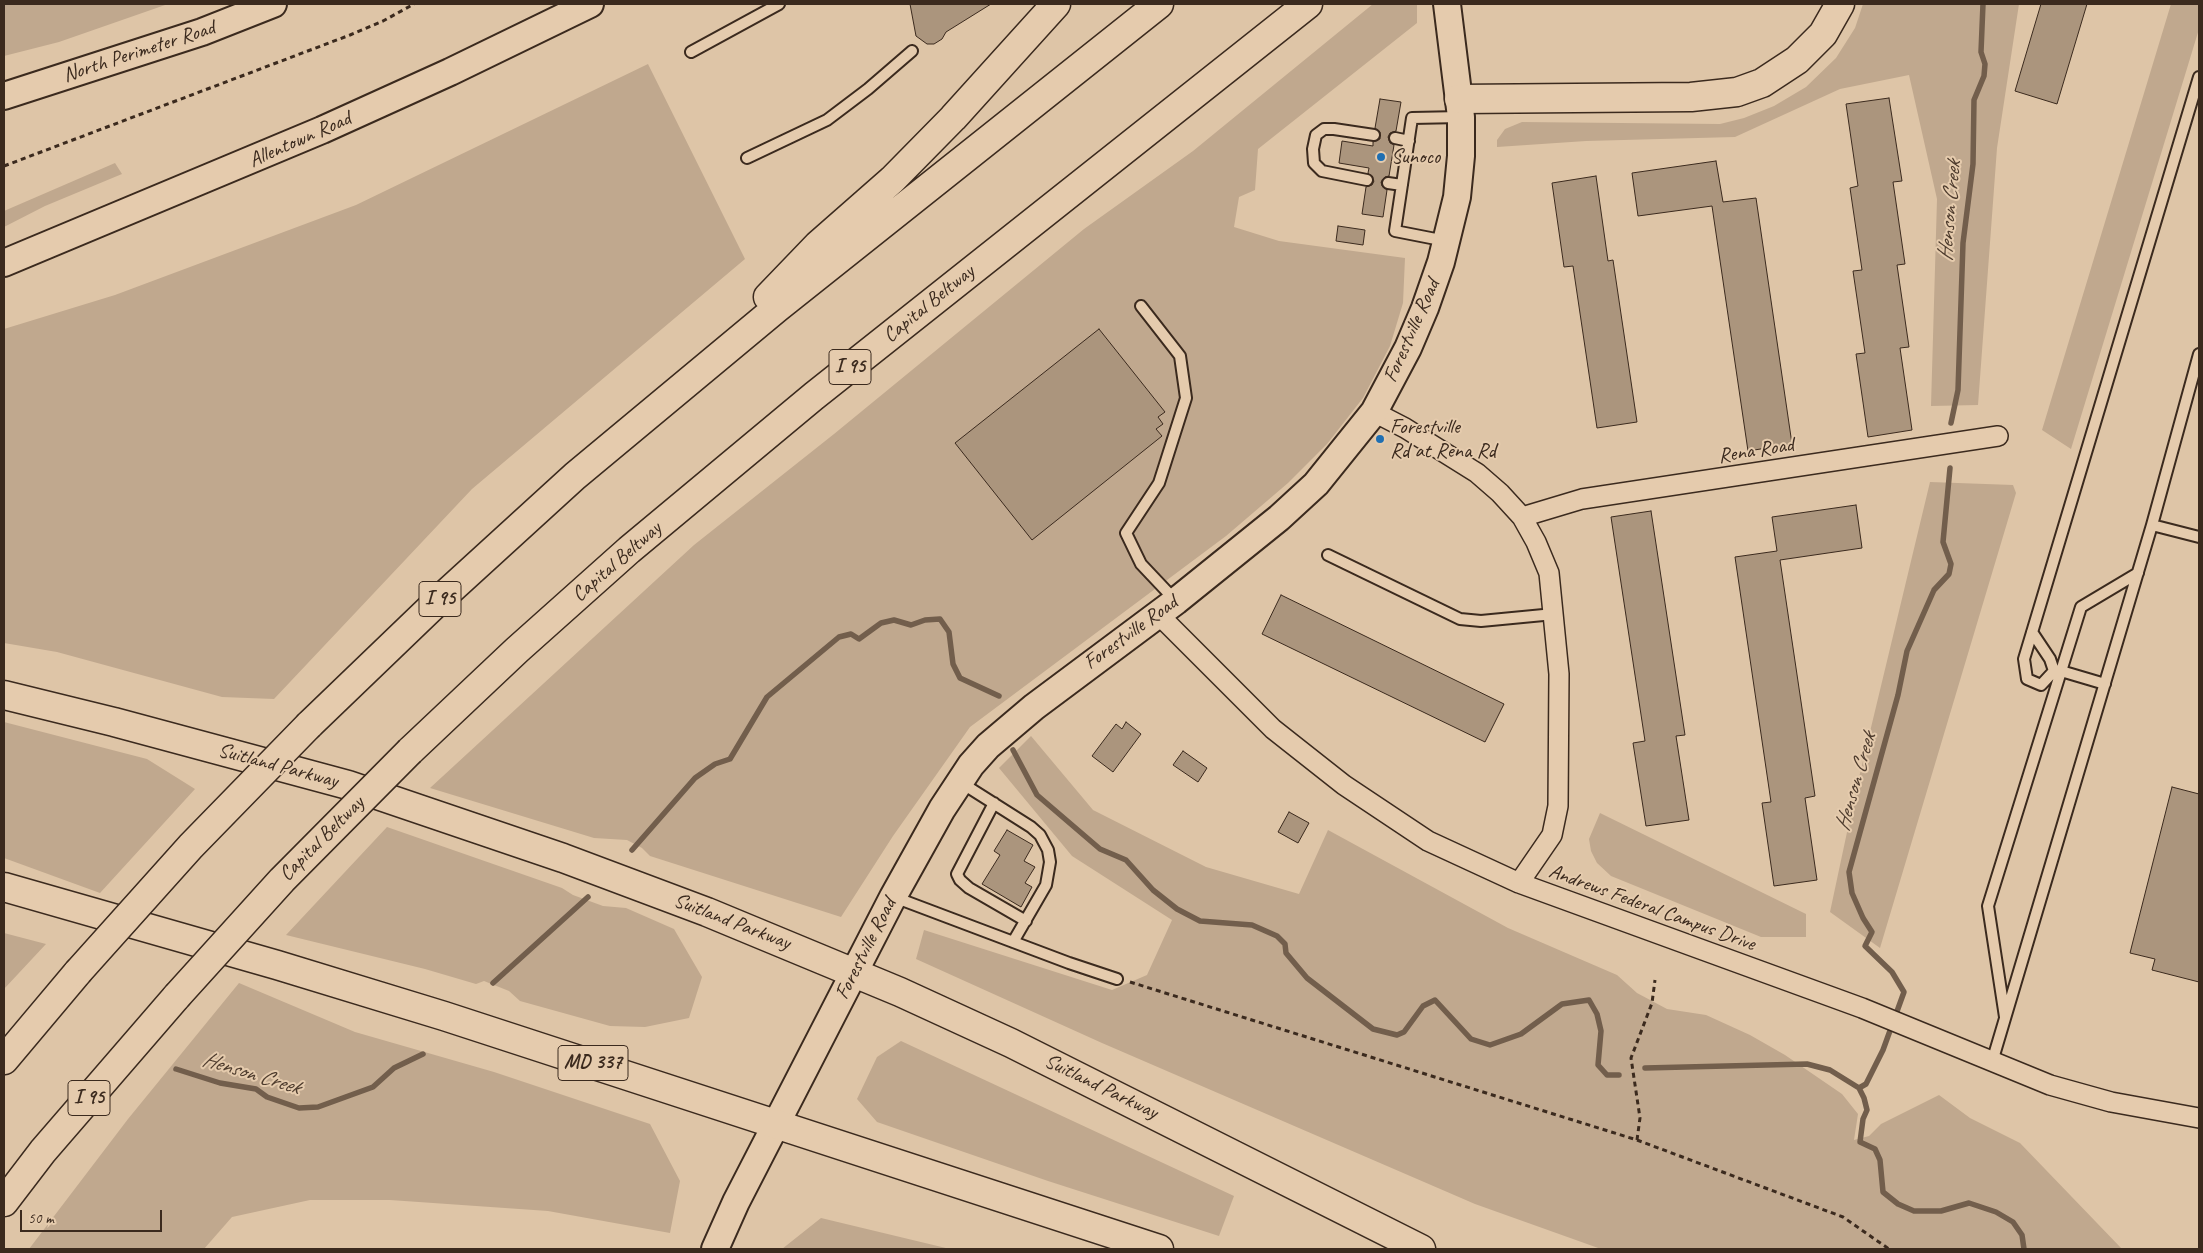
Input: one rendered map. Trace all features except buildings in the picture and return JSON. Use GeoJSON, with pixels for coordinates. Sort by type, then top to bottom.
{"type":"FeatureCollection","features":[{"type":"Feature","properties":{"kind":"highway"},"geometry":{"type":"LineString","coordinates":[[687,382],[818,245],[892,180],[953,118],[1056,4]]}},
{"type":"Feature","properties":{"kind":"highway","name":"I 95"},"geometry":{"type":"LineString","coordinates":[[4,1060],[78,972],[191,846],[309,725],[438,601],[561,489],[687,382],[1159,4]]}},
{"type":"Feature","properties":{"kind":"highway","name":"Capital Beltway"},"geometry":{"type":"LineString","coordinates":[[4,1202],[43,1151],[176,996],[282,880],[410,751],[531,637],[629,550],[822,390],[1308,4]]}},
{"type":"Feature","properties":{"kind":"highway"},"geometry":{"type":"LineString","coordinates":[[1460,108],[1691,97],[1737,92],[1762,83],[1797,60],[1822,34],[1840,4]]}},
{"type":"Feature","properties":{"kind":"highway","name":"Suitland Parkway"},"geometry":{"type":"LineString","coordinates":[[4,695],[123,724],[348,785],[605,873],[707,912],[854,972],[1062,1067],[1421,1249]]}},
{"type":"Feature","properties":{"kind":"highway","name":"MD 337"},"geometry":{"type":"LineString","coordinates":[[4,886],[346,986],[777,1123]]}},
{"type":"Feature","properties":{"kind":"highway"},"geometry":{"type":"LineString","coordinates":[[777,1123],[1159,1249]]}},
{"type":"Feature","properties":{"kind":"main road","name":"North Perimeter Road"},"geometry":{"type":"LineString","coordinates":[[4,96],[202,32],[273,4]]}},
{"type":"Feature","properties":{"kind":"main road","name":"Allentown Road"},"geometry":{"type":"LineString","coordinates":[[4,263],[306,138],[450,72],[590,4]]}},
{"type":"Feature","properties":{"kind":"main road","name":"Forestville Road"},"geometry":{"type":"LineString","coordinates":[[715,1249],[725,1225],[893,896],[959,781],[988,746],[1034,706],[1167,607],[1280,518],[1316,484],[1374,412],[1415,331],[1434,285],[1447,241],[1460,178],[1460,108],[1447,4]]}},
{"type":"Feature","properties":{"kind":"street"},"geometry":{"type":"LineString","coordinates":[[1374,412],[1405,428],[1477,473],[1522,517],[1536,542],[1549,573],[1559,674],[1558,806],[1552,835],[1519,884]]}},
{"type":"Feature","properties":{"kind":"street","name":"Rena Road"},"geometry":{"type":"LineString","coordinates":[[1522,517],[1582,499],[1998,436]]}},
{"type":"Feature","properties":{"kind":"street","name":"Andrews Federal Campus Drive"},"geometry":{"type":"LineString","coordinates":[[1167,607],[1273,729],[1344,785],[1428,841],[1519,884],[1862,1008],[1992,1062],[2080,1094],[2199,1118]]}},
{"type":"Feature","properties":{"kind":"lane"},"geometry":{"type":"LineString","coordinates":[[691,52],[779,4]]}},
{"type":"Feature","properties":{"kind":"lane"},"geometry":{"type":"LineString","coordinates":[[747,158],[827,120],[868,89],[912,51]]}},
{"type":"Feature","properties":{"kind":"lane"},"geometry":{"type":"LineString","coordinates":[[2058,671],[2041,685],[2027,679],[2024,659],[2199,77]]}},
{"type":"Feature","properties":{"kind":"lane"},"geometry":{"type":"LineString","coordinates":[[1447,241],[1395,231],[1412,118],[1460,108]]}},
{"type":"Feature","properties":{"kind":"lane"},"geometry":{"type":"LineString","coordinates":[[1367,180],[1322,171],[1314,163],[1312,149],[1316,134],[1324,129],[1334,128],[1374,135]]}},
{"type":"Feature","properties":{"kind":"lane"},"geometry":{"type":"LineString","coordinates":[[1395,138],[1409,141]]}},
{"type":"Feature","properties":{"kind":"lane"},"geometry":{"type":"LineString","coordinates":[[1388,183],[1402,185]]}},
{"type":"Feature","properties":{"kind":"lane"},"geometry":{"type":"LineString","coordinates":[[1141,306],[1180,356],[1186,398],[1159,483],[1126,533],[1141,564],[1167,607]]}},
{"type":"Feature","properties":{"kind":"lane"},"geometry":{"type":"LineString","coordinates":[[1992,1062],[2138,573],[2199,354]]}},
{"type":"Feature","properties":{"kind":"lane"},"geometry":{"type":"LineString","coordinates":[[2152,525],[2199,538]]}},
{"type":"Feature","properties":{"kind":"lane"},"geometry":{"type":"LineString","coordinates":[[1328,555],[1460,619],[1480,621],[1554,614]]}},
{"type":"Feature","properties":{"kind":"lane"},"geometry":{"type":"LineString","coordinates":[[2005,1020],[1988,906],[2058,671],[2081,607],[2138,573]]}},
{"type":"Feature","properties":{"kind":"lane"},"geometry":{"type":"LineString","coordinates":[[2032,632],[2058,671],[2105,684]]}},
{"type":"Feature","properties":{"kind":"lane"},"geometry":{"type":"LineString","coordinates":[[959,781],[1031,827],[1040,835],[1048,850],[1050,862],[1046,885],[1013,942]]}},
{"type":"Feature","properties":{"kind":"lane"},"geometry":{"type":"LineString","coordinates":[[994,803],[957,874],[960,880],[969,888],[1026,921]]}},
{"type":"Feature","properties":{"kind":"lane"},"geometry":{"type":"LineString","coordinates":[[893,896],[1117,979]]}},
{"type":"Feature","properties":{"kind":"path"},"geometry":{"type":"LineString","coordinates":[[4,166],[350,35],[383,21],[414,4]]}},
{"type":"Feature","properties":{"kind":"path"},"geometry":{"type":"LineString","coordinates":[[1117,979],[1637,1140],[1843,1217],[1889,1249]]}},
{"type":"Feature","properties":{"kind":"path"},"geometry":{"type":"LineString","coordinates":[[1637,1140],[1640,1118],[1631,1063],[1635,1045],[1652,1003],[1655,980]]}},
{"type":"Feature","properties":{"kind":"shaded area"},"geometry":{"type":"Polygon","coordinates":[[[4,4],[168,4],[59,42],[4,56],[4,4]]]}},
{"type":"Feature","properties":{"kind":"shaded area"},"geometry":{"type":"Polygon","coordinates":[[[1373,4],[1417,4],[1417,23],[1258,149],[1255,190],[1239,197],[1234,227],[1279,241],[1405,258],[1403,303],[1390,346],[1363,398],[1327,444],[1288,483],[1226,536],[970,727],[893,836],[841,917],[650,856],[642,848],[627,840],[594,838],[430,788],[694,545],[834,434],[1084,229],[1193,151],[1373,4]]]}},
{"type":"Feature","properties":{"kind":"shaded area"},"geometry":{"type":"Polygon","coordinates":[[[1863,4],[2019,4],[1997,148],[1978,405],[1931,406],[1937,199],[1909,75],[1840,89],[1735,137],[1586,141],[1497,147],[1497,140],[1505,129],[1522,122],[1720,124],[1744,118],[1774,106],[1806,87],[1836,58],[1855,28],[1863,4]]]}},
{"type":"Feature","properties":{"kind":"shaded area"},"geometry":{"type":"Polygon","coordinates":[[[2171,4],[2199,4],[2199,29],[2071,449],[2042,430],[2171,4]]]}},
{"type":"Feature","properties":{"kind":"shaded area"},"geometry":{"type":"Polygon","coordinates":[[[648,64],[745,259],[472,489],[274,699],[222,697],[57,652],[4,643],[4,329],[115,295],[356,205],[648,64]]]}},
{"type":"Feature","properties":{"kind":"shaded area"},"geometry":{"type":"Polygon","coordinates":[[[115,163],[122,174],[45,206],[4,227],[4,211],[115,163]]]}},
{"type":"Feature","properties":{"kind":"shaded area"},"geometry":{"type":"Polygon","coordinates":[[[1930,482],[2013,485],[2016,493],[1880,948],[1830,912],[1856,790],[1930,482]]]}},
{"type":"Feature","properties":{"kind":"shaded area"},"geometry":{"type":"Polygon","coordinates":[[[4,722],[147,759],[195,789],[100,893],[4,858],[4,722]]]}},
{"type":"Feature","properties":{"kind":"shaded area"},"geometry":{"type":"Polygon","coordinates":[[[1031,736],[1093,810],[1206,867],[1299,894],[1328,830],[1508,928],[1617,975],[1637,993],[1667,1009],[1706,1015],[1750,1035],[1785,1055],[1842,1094],[1858,1114],[1854,1140],[1869,1136],[1881,1124],[1939,1095],[1970,1118],[2020,1143],[2122,1249],[1601,1249],[1475,1204],[1102,1043],[916,959],[924,930],[1112,990],[1147,975],[1172,920],[1072,856],[999,768],[1031,736]]]}},
{"type":"Feature","properties":{"kind":"shaded area"},"geometry":{"type":"Polygon","coordinates":[[[1600,813],[1806,914],[1806,937],[1761,937],[1611,876],[1597,863],[1591,851],[1589,839],[1600,813]]]}},
{"type":"Feature","properties":{"kind":"shaded area"},"geometry":{"type":"Polygon","coordinates":[[[387,827],[562,888],[573,895],[603,906],[626,908],[674,929],[702,977],[689,1018],[645,1027],[610,1026],[520,1001],[509,991],[484,981],[476,984],[425,969],[286,935],[387,827]]]}},
{"type":"Feature","properties":{"kind":"shaded area"},"geometry":{"type":"Polygon","coordinates":[[[4,933],[46,944],[4,989],[4,933]]]}},
{"type":"Feature","properties":{"kind":"shaded area"},"geometry":{"type":"Polygon","coordinates":[[[239,983],[355,1032],[494,1072],[650,1124],[680,1181],[670,1233],[548,1211],[390,1200],[310,1200],[232,1217],[204,1249],[29,1249],[128,1119],[239,983]]]}},
{"type":"Feature","properties":{"kind":"shaded area"},"geometry":{"type":"Polygon","coordinates":[[[901,1041],[1234,1196],[1219,1236],[1048,1181],[877,1122],[857,1099],[877,1057],[901,1041]]]}},
{"type":"Feature","properties":{"kind":"shaded area"},"geometry":{"type":"Polygon","coordinates":[[[821,1218],[950,1249],[782,1249],[821,1218]]]}},
{"type":"Feature","properties":{"kind":"waterway","name":"Henson Creek"},"geometry":{"type":"LineString","coordinates":[[1951,423],[1958,390],[1963,243],[1973,164],[1974,100],[1984,76],[1985,64],[1981,52],[1983,4]]}},
{"type":"Feature","properties":{"kind":"waterway","name":"Henson Creek"},"geometry":{"type":"LineString","coordinates":[[1859,1088],[1866,1084],[1883,1050],[1904,992],[1892,972],[1865,946],[1872,932],[1863,918],[1852,893],[1849,872],[1898,695],[1907,651],[1934,590],[1949,574],[1951,564],[1943,542],[1950,468]]}},
{"type":"Feature","properties":{"kind":"waterway","name":"Henson Creek"},"geometry":{"type":"LineString","coordinates":[[632,850],[695,778],[715,764],[730,759],[767,697],[839,637],[851,634],[859,639],[881,623],[894,620],[911,625],[925,620],[940,619],[949,632],[953,664],[960,678],[999,696]]}},
{"type":"Feature","properties":{"kind":"waterway","name":"Henson Creek"},"geometry":{"type":"LineString","coordinates":[[1013,750],[1037,795],[1100,849],[1126,860],[1153,890],[1177,909],[1200,921],[1252,925],[1277,936],[1285,944],[1286,953],[1307,978],[1373,1029],[1397,1035],[1404,1032],[1423,1006],[1435,1000],[1471,1039],[1490,1045],[1521,1034],[1562,1004],[1589,1000],[1597,1014],[1601,1031],[1598,1065],[1607,1075],[1619,1075]]}},
{"type":"Feature","properties":{"kind":"waterway","name":"Henson Creek"},"geometry":{"type":"LineString","coordinates":[[493,983],[588,897]]}},
{"type":"Feature","properties":{"kind":"waterway","name":"Henson Creek"},"geometry":{"type":"LineString","coordinates":[[176,1069],[220,1083],[256,1089],[267,1097],[299,1108],[318,1107],[373,1087],[394,1068],[423,1054]]}},
{"type":"Feature","properties":{"kind":"waterway","name":"Henson Creek"},"geometry":{"type":"LineString","coordinates":[[1645,1068],[1807,1064],[1830,1070],[1859,1088],[1864,1098],[1867,1110],[1863,1119],[1860,1142],[1875,1149],[1880,1160],[1883,1192],[1898,1204],[1914,1211],[1941,1211],[1969,1203],[1996,1212],[2013,1222],[2022,1235],[2024,1249]]}},
{"type":"Feature","properties":{"kind":"place","name":"Sunoco"},"geometry":{"type":"Point","coordinates":[1381,157]}},
{"type":"Feature","properties":{"kind":"place","name":"Forestville Rd at Rena Rd"},"geometry":{"type":"Point","coordinates":[1380,439]}}]}
